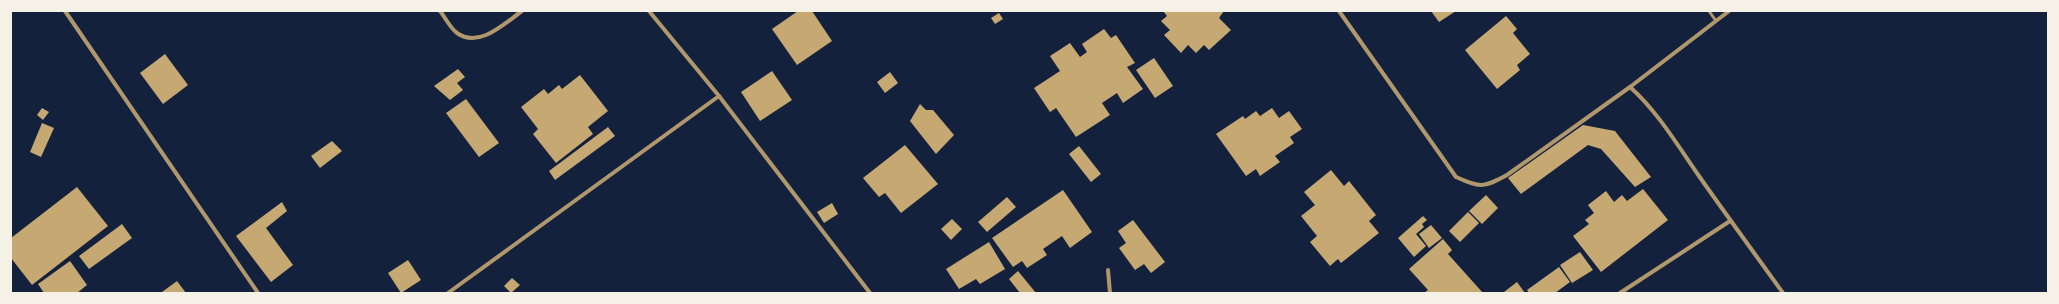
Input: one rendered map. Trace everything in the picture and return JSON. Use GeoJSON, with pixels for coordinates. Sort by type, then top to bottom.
{"type":"FeatureCollection","features":[{"type":"Feature","properties":{"kind":"street"},"geometry":{"type":"LineString","coordinates":[[65,11],[258,293]]}},
{"type":"Feature","properties":{"kind":"street"},"geometry":{"type":"LineString","coordinates":[[440,11],[457,33],[474,38],[491,34],[522,11]]}},
{"type":"Feature","properties":{"kind":"street"},"geometry":{"type":"LineString","coordinates":[[649,11],[719,96],[870,293]]}},
{"type":"Feature","properties":{"kind":"street"},"geometry":{"type":"LineString","coordinates":[[1338,11],[1456,177],[1476,186],[1490,185],[1507,175],[1630,87],[1729,11]]}},
{"type":"Feature","properties":{"kind":"street"},"geometry":{"type":"LineString","coordinates":[[1630,87],[1643,99],[1672,137],[1730,221],[1783,293]]}},
{"type":"Feature","properties":{"kind":"street"},"geometry":{"type":"LineString","coordinates":[[448,293],[719,96]]}},
{"type":"Feature","properties":{"kind":"street"},"geometry":{"type":"LineString","coordinates":[[1620,293],[1730,221]]}},
{"type":"Feature","properties":{"kind":"street"},"geometry":{"type":"LineString","coordinates":[[1108,270],[1110,293]]}},
{"type":"Feature","properties":{"kind":"lane"},"geometry":{"type":"LineString","coordinates":[[1709,11],[1716,21]]}},
{"type":"Feature","properties":{"kind":"building"},"geometry":{"type":"Polygon","coordinates":[[[798,11],[812,11],[832,41],[797,65],[772,29],[798,11]]]}},
{"type":"Feature","properties":{"kind":"building"},"geometry":{"type":"Polygon","coordinates":[[[1163,11],[1224,11],[1219,18],[1231,30],[1209,50],[1204,45],[1196,53],[1188,45],[1181,53],[1164,35],[1170,30],[1161,21],[1167,16],[1163,11]]]}},
{"type":"Feature","properties":{"kind":"building"},"geometry":{"type":"Polygon","coordinates":[[[1431,11],[1456,11],[1439,22],[1431,11]]]}},
{"type":"Feature","properties":{"kind":"building"},"geometry":{"type":"Polygon","coordinates":[[[999,13],[1003,19],[995,24],[991,18],[999,13]]]}},
{"type":"Feature","properties":{"kind":"building"},"geometry":{"type":"Polygon","coordinates":[[[1506,16],[1517,29],[1513,33],[1530,54],[1517,65],[1520,70],[1497,89],[1465,50],[1506,16]]]}},
{"type":"Feature","properties":{"kind":"building"},"geometry":{"type":"Polygon","coordinates":[[[1104,29],[1111,38],[1116,35],[1135,63],[1127,67],[1143,89],[1123,103],[1117,93],[1102,103],[1110,115],[1076,137],[1056,108],[1050,112],[1034,88],[1060,71],[1050,56],[1070,43],[1080,57],[1087,52],[1082,44],[1104,29]]]}},
{"type":"Feature","properties":{"kind":"building"},"geometry":{"type":"Polygon","coordinates":[[[165,54],[188,85],[163,104],[140,73],[165,54]]]}},
{"type":"Feature","properties":{"kind":"building"},"geometry":{"type":"Polygon","coordinates":[[[1154,58],[1173,86],[1155,98],[1136,70],[1154,58]]]}},
{"type":"Feature","properties":{"kind":"building"},"geometry":{"type":"Polygon","coordinates":[[[458,69],[465,77],[457,83],[463,90],[450,100],[434,86],[458,69]]]}},
{"type":"Feature","properties":{"kind":"building"},"geometry":{"type":"Polygon","coordinates":[[[772,71],[792,100],[760,121],[741,92],[772,71]]]}},
{"type":"Feature","properties":{"kind":"building"},"geometry":{"type":"Polygon","coordinates":[[[890,72],[898,83],[885,93],[877,82],[890,72]]]}},
{"type":"Feature","properties":{"kind":"building"},"geometry":{"type":"Polygon","coordinates":[[[580,75],[608,111],[588,127],[593,134],[556,163],[533,134],[538,129],[521,107],[544,89],[548,94],[559,85],[562,89],[580,75]]]}},
{"type":"Feature","properties":{"kind":"building"},"geometry":{"type":"Polygon","coordinates":[[[466,99],[499,143],[479,157],[446,113],[466,99]]]}},
{"type":"Feature","properties":{"kind":"building"},"geometry":{"type":"Polygon","coordinates":[[[920,104],[926,110],[933,110],[954,135],[936,154],[910,121],[920,104]]]}},
{"type":"Feature","properties":{"kind":"building"},"geometry":{"type":"Polygon","coordinates":[[[42,108],[49,112],[43,120],[37,115],[42,108]]]}},
{"type":"Feature","properties":{"kind":"building"},"geometry":{"type":"Polygon","coordinates":[[[1272,108],[1279,118],[1289,111],[1302,129],[1290,137],[1294,143],[1275,156],[1280,162],[1260,176],[1256,169],[1246,176],[1216,134],[1243,116],[1245,119],[1256,111],[1260,116],[1272,108]]]}},
{"type":"Feature","properties":{"kind":"building"},"geometry":{"type":"Polygon","coordinates":[[[42,123],[54,128],[41,157],[30,152],[42,123]]]}},
{"type":"Feature","properties":{"kind":"building"},"geometry":{"type":"Polygon","coordinates":[[[1583,125],[1615,131],[1651,177],[1635,187],[1601,149],[1588,145],[1521,194],[1508,178],[1583,125]]]}},
{"type":"Feature","properties":{"kind":"building"},"geometry":{"type":"Polygon","coordinates":[[[608,127],[615,136],[555,180],[549,171],[608,127]]]}},
{"type":"Feature","properties":{"kind":"building"},"geometry":{"type":"Polygon","coordinates":[[[332,141],[342,151],[320,168],[311,156],[332,141]]]}},
{"type":"Feature","properties":{"kind":"building"},"geometry":{"type":"Polygon","coordinates":[[[905,145],[938,184],[901,213],[885,193],[879,197],[863,178],[905,145]]]}},
{"type":"Feature","properties":{"kind":"building"},"geometry":{"type":"Polygon","coordinates":[[[1079,146],[1101,174],[1091,182],[1069,154],[1079,146]]]}},
{"type":"Feature","properties":{"kind":"building"},"geometry":{"type":"Polygon","coordinates":[[[1331,170],[1344,186],[1349,181],[1376,215],[1369,221],[1379,233],[1341,263],[1338,259],[1330,266],[1310,242],[1317,236],[1301,216],[1315,205],[1304,192],[1331,170]]]}},
{"type":"Feature","properties":{"kind":"building"},"geometry":{"type":"Polygon","coordinates":[[[77,187],[108,226],[32,285],[11,258],[11,238],[77,187]]]}},
{"type":"Feature","properties":{"kind":"building"},"geometry":{"type":"Polygon","coordinates":[[[1643,189],[1668,220],[1601,272],[1573,236],[1589,224],[1585,220],[1594,213],[1588,205],[1606,191],[1614,202],[1622,195],[1627,201],[1643,189]]]}},
{"type":"Feature","properties":{"kind":"building"},"geometry":{"type":"Polygon","coordinates":[[[1063,190],[1092,232],[1070,248],[1062,236],[1043,249],[1047,255],[1027,268],[1022,261],[1013,267],[992,238],[1063,190]]]}},
{"type":"Feature","properties":{"kind":"building"},"geometry":{"type":"Polygon","coordinates":[[[1486,195],[1498,208],[1482,224],[1469,211],[1486,195]]]}},
{"type":"Feature","properties":{"kind":"building"},"geometry":{"type":"Polygon","coordinates":[[[1007,197],[1016,207],[987,232],[978,222],[1007,197]]]}},
{"type":"Feature","properties":{"kind":"building"},"geometry":{"type":"Polygon","coordinates":[[[282,202],[287,211],[266,228],[293,265],[271,282],[236,236],[282,202]]]}},
{"type":"Feature","properties":{"kind":"building"},"geometry":{"type":"Polygon","coordinates":[[[832,203],[838,214],[824,223],[817,212],[832,203]]]}},
{"type":"Feature","properties":{"kind":"building"},"geometry":{"type":"Polygon","coordinates":[[[1468,212],[1479,223],[1460,242],[1449,231],[1468,212]]]}},
{"type":"Feature","properties":{"kind":"building"},"geometry":{"type":"Polygon","coordinates":[[[1423,216],[1427,220],[1422,224],[1424,227],[1416,234],[1426,246],[1414,257],[1398,238],[1423,216]]]}},
{"type":"Feature","properties":{"kind":"building"},"geometry":{"type":"Polygon","coordinates":[[[952,219],[962,229],[951,240],[941,229],[952,219]]]}},
{"type":"Feature","properties":{"kind":"building"},"geometry":{"type":"Polygon","coordinates":[[[1133,220],[1165,262],[1151,273],[1144,264],[1135,270],[1119,248],[1126,243],[1118,231],[1133,220]]]}},
{"type":"Feature","properties":{"kind":"building"},"geometry":{"type":"Polygon","coordinates":[[[122,224],[132,238],[89,269],[79,256],[122,224]]]}},
{"type":"Feature","properties":{"kind":"building"},"geometry":{"type":"Polygon","coordinates":[[[1431,225],[1442,238],[1429,248],[1419,234],[1431,225]]]}},
{"type":"Feature","properties":{"kind":"building"},"geometry":{"type":"Polygon","coordinates":[[[1443,239],[1452,250],[1448,254],[1483,293],[1424,293],[1428,290],[1409,269],[1443,239]]]}},
{"type":"Feature","properties":{"kind":"building"},"geometry":{"type":"Polygon","coordinates":[[[989,242],[1005,269],[980,284],[976,279],[959,289],[946,269],[989,242]]]}},
{"type":"Feature","properties":{"kind":"building"},"geometry":{"type":"Polygon","coordinates":[[[1580,252],[1593,270],[1572,283],[1560,265],[1580,252]]]}},
{"type":"Feature","properties":{"kind":"building"},"geometry":{"type":"Polygon","coordinates":[[[408,260],[421,280],[401,293],[388,273],[408,260]]]}},
{"type":"Feature","properties":{"kind":"building"},"geometry":{"type":"Polygon","coordinates":[[[70,261],[87,285],[77,293],[44,293],[38,284],[70,261]]]}},
{"type":"Feature","properties":{"kind":"building"},"geometry":{"type":"Polygon","coordinates":[[[1559,267],[1570,282],[1555,293],[1529,293],[1527,290],[1559,267]]]}},
{"type":"Feature","properties":{"kind":"building"},"geometry":{"type":"Polygon","coordinates":[[[1018,271],[1036,293],[1020,293],[1009,279],[1018,271]]]}},
{"type":"Feature","properties":{"kind":"building"},"geometry":{"type":"Polygon","coordinates":[[[512,278],[520,285],[511,293],[504,286],[512,278]]]}},
{"type":"Feature","properties":{"kind":"building"},"geometry":{"type":"Polygon","coordinates":[[[177,281],[186,293],[162,292],[177,281]]]}},
{"type":"Feature","properties":{"kind":"building"},"geometry":{"type":"Polygon","coordinates":[[[1517,282],[1525,293],[1504,293],[1504,292],[1517,282]]]}}]}
